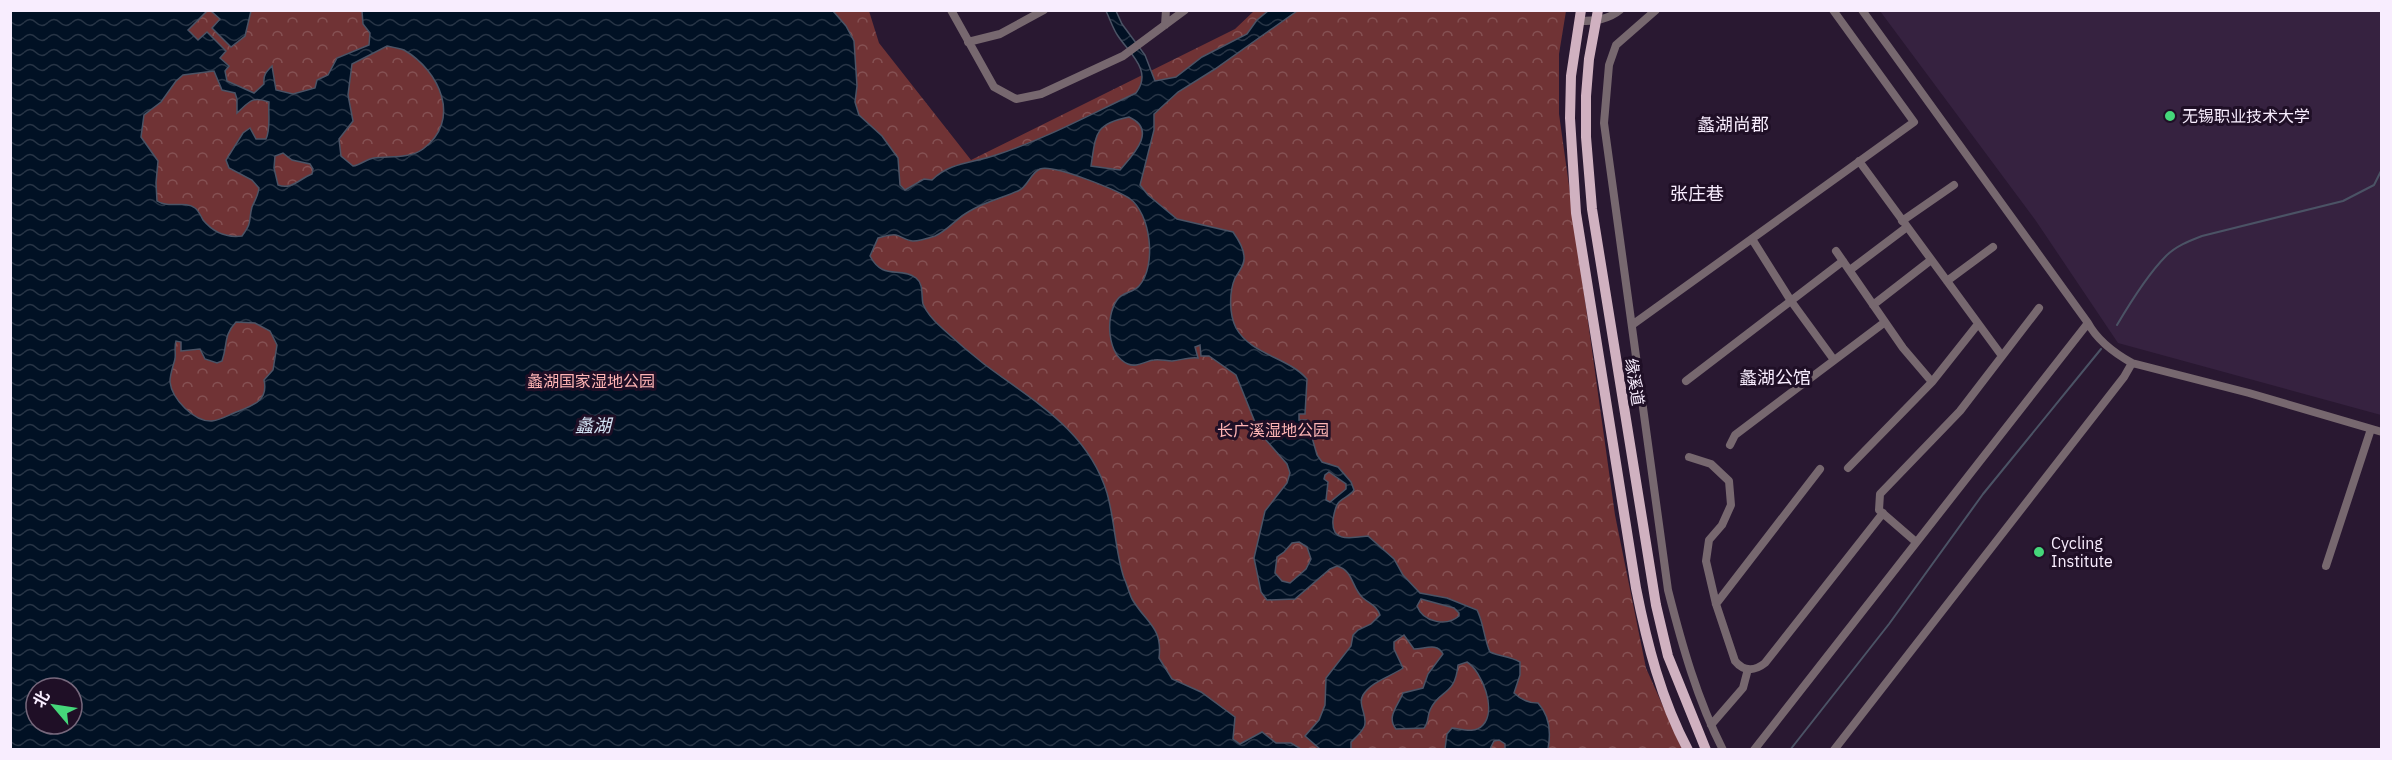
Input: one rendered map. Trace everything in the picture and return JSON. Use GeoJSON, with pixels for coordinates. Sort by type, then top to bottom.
{"type":"FeatureCollection","features":[{"type":"Feature","properties":{"kind":"main road","name":"缘溪道"},"geometry":{"type":"LineString","coordinates":[[1580,16],[1571,76],[1570,108],[1576,213],[1638,598],[1662,692],[1688,750]]}},
{"type":"Feature","properties":{"kind":"main road","name":"缘溪道"},"geometry":{"type":"LineString","coordinates":[[1597,16],[1589,59],[1586,96],[1586,137],[1592,209],[1656,605],[1668,656],[1707,749]]}},
{"type":"Feature","properties":{"kind":"street"},"geometry":{"type":"LineString","coordinates":[[951,10],[994,87],[1016,99],[1041,94],[1129,52],[1182,11]]}},
{"type":"Feature","properties":{"kind":"street"},"geometry":{"type":"LineString","coordinates":[[968,42],[1000,34],[1044,10]]}},
{"type":"Feature","properties":{"kind":"street"},"geometry":{"type":"LineString","coordinates":[[1165,25],[1166,10]]}},
{"type":"Feature","properties":{"kind":"street"},"geometry":{"type":"LineString","coordinates":[[1580,16],[1614,15],[1620,10]]}},
{"type":"Feature","properties":{"kind":"street"},"geometry":{"type":"LineString","coordinates":[[1656,10],[1616,45],[1609,65],[1604,123],[1668,590],[1686,662],[1710,725],[1723,750]]}},
{"type":"Feature","properties":{"kind":"street"},"geometry":{"type":"LineString","coordinates":[[1632,325],[1914,122],[1833,10]]}},
{"type":"Feature","properties":{"kind":"street"},"geometry":{"type":"LineString","coordinates":[[1862,10],[2092,330],[2118,355],[2132,363],[2382,432]]}},
{"type":"Feature","properties":{"kind":"street"},"geometry":{"type":"LineString","coordinates":[[1859,161],[2002,356]]}},
{"type":"Feature","properties":{"kind":"street"},"geometry":{"type":"LineString","coordinates":[[1850,270],[1954,185]]}},
{"type":"Feature","properties":{"kind":"street"},"geometry":{"type":"LineString","coordinates":[[1752,239],[1791,301],[1834,360]]}},
{"type":"Feature","properties":{"kind":"street"},"geometry":{"type":"LineString","coordinates":[[1947,281],[1993,247]]}},
{"type":"Feature","properties":{"kind":"street"},"geometry":{"type":"LineString","coordinates":[[1836,251],[1903,348],[1932,382]]}},
{"type":"Feature","properties":{"kind":"street"},"geometry":{"type":"LineString","coordinates":[[1873,305],[1931,260]]}},
{"type":"Feature","properties":{"kind":"street"},"geometry":{"type":"LineString","coordinates":[[1686,381],[1843,261]]}},
{"type":"Feature","properties":{"kind":"street"},"geometry":{"type":"LineString","coordinates":[[1916,542],[1879,510],[1880,495],[1960,411],[2039,308]]}},
{"type":"Feature","properties":{"kind":"street"},"geometry":{"type":"LineString","coordinates":[[1730,445],[1735,435],[1885,322]]}},
{"type":"Feature","properties":{"kind":"street"},"geometry":{"type":"LineString","coordinates":[[1754,750],[2088,323]]}},
{"type":"Feature","properties":{"kind":"street"},"geometry":{"type":"LineString","coordinates":[[1848,468],[1932,382],[1978,324]]}},
{"type":"Feature","properties":{"kind":"street"},"geometry":{"type":"LineString","coordinates":[[1834,750],[2124,377],[2132,363]]}},
{"type":"Feature","properties":{"kind":"street"},"geometry":{"type":"LineString","coordinates":[[2326,566],[2370,429]]}},
{"type":"Feature","properties":{"kind":"street"},"geometry":{"type":"LineString","coordinates":[[1689,457],[1711,464],[1729,481],[1731,505],[1722,525],[1710,540],[1706,561],[1716,604],[1735,662],[1740,667],[1758,669],[1765,663],[1883,513]]}},
{"type":"Feature","properties":{"kind":"street"},"geometry":{"type":"LineString","coordinates":[[1716,604],[1820,469]]}},
{"type":"Feature","properties":{"kind":"street"},"geometry":{"type":"LineString","coordinates":[[1710,725],[1743,688],[1748,669]]}},
{"type":"Feature","properties":{"kind":"shaded area","name":"无锡职业技术大学"},"geometry":{"type":"Polygon","coordinates":[[[1880,11],[2381,11],[2381,415],[2118,343],[2036,221],[1880,11]]]}},
{"type":"Feature","properties":{"kind":"green space","name":"蠡湖"},"geometry":{"type":"Polygon","coordinates":[[[10,11],[869,11],[879,43],[971,160],[1235,29],[1254,11],[1566,11],[1559,54],[1559,114],[1615,515],[1646,668],[1682,749],[11,749],[10,11]]]}},
{"type":"Feature","properties":{"kind":"water","name":"蠡湖"},"geometry":{"type":"Polygon","coordinates":[[[10,11],[207,11],[188,30],[198,40],[207,32],[226,51],[220,58],[229,66],[225,71],[227,81],[254,93],[264,84],[265,74],[272,66],[276,90],[293,94],[315,88],[317,80],[328,75],[337,58],[369,45],[370,33],[363,24],[362,11],[833,11],[846,26],[854,41],[857,86],[855,102],[859,115],[882,136],[898,158],[900,185],[905,190],[924,179],[932,180],[954,166],[996,155],[1031,142],[1136,93],[1141,85],[1141,70],[1116,33],[1106,11],[1116,11],[1122,24],[1145,55],[1155,81],[1176,77],[1202,57],[1247,34],[1257,20],[1268,11],[1297,11],[1215,69],[1178,92],[1154,114],[1154,130],[1140,185],[1148,195],[1177,219],[1233,232],[1243,250],[1244,260],[1232,290],[1232,316],[1236,328],[1251,344],[1290,366],[1307,379],[1305,414],[1299,414],[1299,420],[1307,420],[1317,455],[1322,462],[1338,467],[1351,482],[1354,490],[1339,502],[1335,510],[1333,527],[1335,532],[1343,537],[1368,536],[1394,559],[1403,575],[1420,593],[1447,598],[1477,610],[1490,652],[1520,662],[1520,675],[1514,693],[1525,701],[1538,703],[1542,708],[1549,725],[1548,749],[1505,749],[1505,744],[1499,740],[1494,741],[1490,749],[1445,749],[1447,734],[1452,728],[1468,730],[1480,728],[1487,718],[1489,710],[1486,691],[1478,674],[1467,662],[1458,665],[1454,683],[1434,703],[1424,728],[1396,729],[1392,720],[1403,693],[1423,688],[1428,674],[1443,654],[1434,647],[1414,649],[1404,635],[1394,642],[1394,649],[1403,668],[1376,683],[1363,695],[1361,703],[1365,723],[1351,742],[1351,749],[1320,749],[1305,736],[1319,720],[1325,705],[1326,678],[1351,646],[1353,635],[1371,624],[1380,615],[1375,607],[1359,594],[1350,575],[1337,566],[1330,569],[1295,599],[1267,600],[1261,592],[1254,558],[1265,511],[1287,483],[1290,473],[1287,464],[1259,432],[1236,375],[1209,356],[1201,356],[1200,345],[1195,347],[1198,358],[1172,361],[1154,360],[1135,365],[1128,364],[1116,353],[1110,335],[1113,307],[1119,297],[1139,286],[1145,277],[1150,253],[1147,227],[1136,205],[1129,198],[1099,184],[1058,170],[1040,169],[1021,189],[974,209],[935,236],[913,241],[894,235],[878,238],[870,256],[875,264],[886,271],[904,273],[916,278],[921,287],[923,304],[934,321],[979,360],[1057,419],[1087,451],[1107,493],[1124,578],[1132,599],[1156,632],[1160,648],[1159,658],[1172,679],[1201,692],[1235,717],[1233,739],[1240,744],[1262,732],[1276,743],[1291,743],[1301,749],[11,749],[10,11]],[[387,46],[352,64],[348,95],[353,121],[339,139],[341,156],[353,166],[371,159],[406,156],[423,149],[435,137],[442,124],[444,110],[442,97],[428,70],[404,50],[387,46]],[[214,71],[183,75],[161,102],[144,115],[141,137],[158,161],[157,201],[191,206],[216,231],[225,235],[242,236],[249,224],[259,188],[252,180],[229,168],[226,160],[243,133],[250,128],[256,139],[266,139],[269,126],[269,102],[252,101],[237,113],[235,93],[222,90],[214,71]],[[1129,117],[1109,123],[1099,132],[1091,166],[1120,170],[1136,150],[1142,136],[1142,129],[1129,117]],[[283,153],[275,156],[274,168],[278,185],[291,185],[312,174],[313,169],[310,164],[292,160],[283,153]],[[236,322],[227,336],[222,361],[217,363],[205,359],[200,349],[181,351],[181,342],[176,341],[175,359],[170,379],[172,389],[179,402],[198,418],[212,421],[221,419],[257,402],[264,393],[264,380],[273,370],[277,345],[270,331],[255,323],[236,322]],[[1329,472],[1324,479],[1328,482],[1326,500],[1330,502],[1346,489],[1346,484],[1329,472]],[[1299,542],[1292,543],[1277,557],[1275,573],[1282,581],[1290,583],[1306,569],[1311,559],[1307,547],[1299,542]],[[1421,599],[1417,606],[1429,619],[1442,622],[1459,616],[1454,608],[1421,599]]]}},
{"type":"Feature","properties":{"kind":"water"},"geometry":{"type":"Polygon","coordinates":[[[211,11],[251,11],[245,36],[231,47],[212,28],[220,19],[211,11]]]}},
{"type":"Feature","properties":{"kind":"waterway"},"geometry":{"type":"LineString","coordinates":[[2117,325],[2153,271],[2170,252],[2178,247],[2202,236],[2343,201],[2374,185],[2382,169]]}},
{"type":"Feature","properties":{"kind":"waterway"},"geometry":{"type":"LineString","coordinates":[[1790,750],[1889,624],[1983,494],[2101,349]]}},
{"type":"Feature","properties":{"kind":"place","name":"无锡职业技术大学"},"geometry":{"type":"Point","coordinates":[2170,116]}},
{"type":"Feature","properties":{"kind":"place","name":"Cycling Institute"},"geometry":{"type":"Point","coordinates":[2039,552]}},
{"type":"Feature","properties":{"kind":"district","name":"蠡湖尚郡"},"geometry":{"type":"Point","coordinates":[1733,124]}},
{"type":"Feature","properties":{"kind":"district","name":"张庄巷"},"geometry":{"type":"Point","coordinates":[1697,193]}},
{"type":"Feature","properties":{"kind":"district","name":"蠡湖公馆"},"geometry":{"type":"Point","coordinates":[1775,377]}},
{"type":"Feature","properties":{"kind":"park label","name":"蠡湖国家湿地公园"},"geometry":{"type":"Point","coordinates":[591,381]}},
{"type":"Feature","properties":{"kind":"park label","name":"长广溪湿地公园"},"geometry":{"type":"Point","coordinates":[1273,430]}}]}
